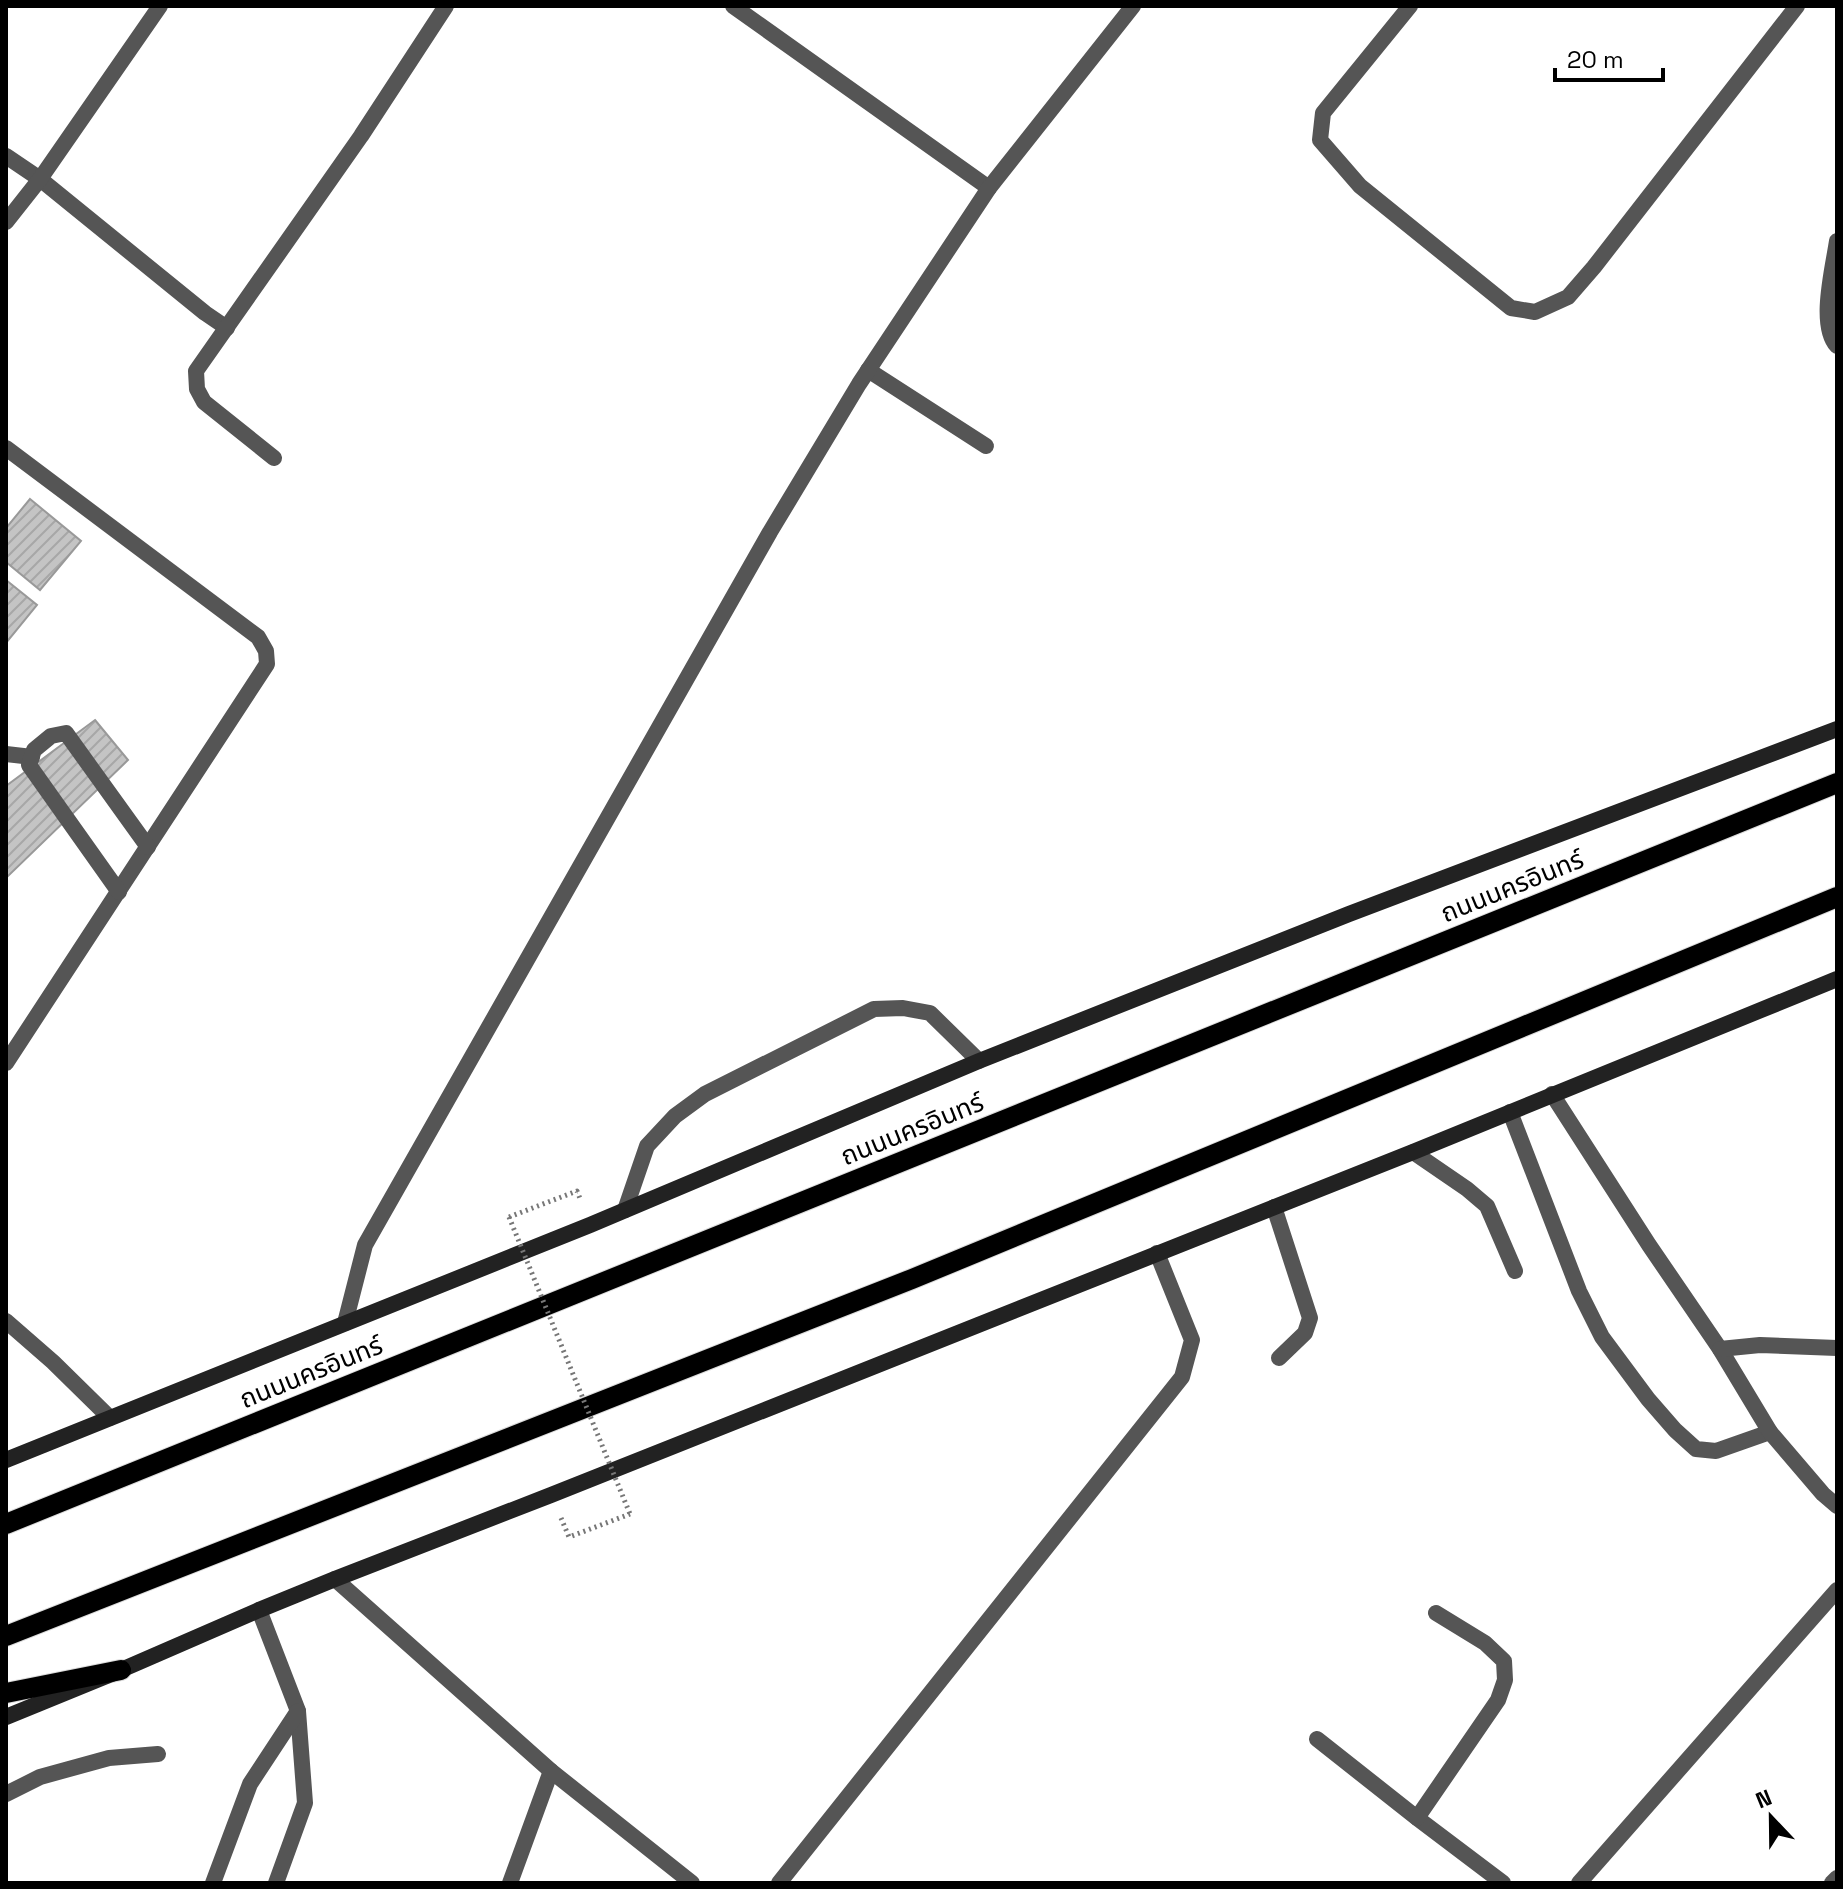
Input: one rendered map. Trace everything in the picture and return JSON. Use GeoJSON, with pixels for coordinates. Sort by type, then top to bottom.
{"type":"FeatureCollection","features":[{"type":"Feature","properties":{"kind":"main road","name":"ถนนนครอินทร์"},"geometry":{"type":"LineString","coordinates":[[6,1460],[625,1210],[979,1061],[1363,908],[1837,729]]}},
{"type":"Feature","properties":{"kind":"main road","name":"ถนนนครอินทร์"},"geometry":{"type":"LineString","coordinates":[[6,1524],[1837,783]]}},
{"type":"Feature","properties":{"kind":"main road"},"geometry":{"type":"LineString","coordinates":[[6,1636],[897,1285],[1837,897]]}},
{"type":"Feature","properties":{"kind":"main road"},"geometry":{"type":"LineString","coordinates":[[6,1717],[335,1579],[1413,1152],[1837,979]]}},
{"type":"Feature","properties":{"kind":"main road"},"geometry":{"type":"LineString","coordinates":[[6,1693],[121,1670]]}},
{"type":"Feature","properties":{"kind":"street"},"geometry":{"type":"LineString","coordinates":[[6,222],[40,179],[160,6]]}},
{"type":"Feature","properties":{"kind":"street"},"geometry":{"type":"LineString","coordinates":[[274,458],[204,402],[197,389],[196,371],[361,136],[446,6]]}},
{"type":"Feature","properties":{"kind":"street"},"geometry":{"type":"LineString","coordinates":[[733,6],[752,12],[989,188]]}},
{"type":"Feature","properties":{"kind":"street"},"geometry":{"type":"LineString","coordinates":[[345,1323],[365,1245],[770,532],[868,370],[989,188],[1133,6]]}},
{"type":"Feature","properties":{"kind":"street"},"geometry":{"type":"LineString","coordinates":[[1410,6],[1323,113],[1320,140],[1360,186],[1511,308],[1535,312],[1568,297],[1594,267],[1797,6]]}},
{"type":"Feature","properties":{"kind":"street"},"geometry":{"type":"LineString","coordinates":[[6,156],[40,179],[227,328]]}},
{"type":"Feature","properties":{"kind":"street"},"geometry":{"type":"LineString","coordinates":[[1837,241],[1826,319],[1831,340],[1837,346]]}},
{"type":"Feature","properties":{"kind":"street"},"geometry":{"type":"LineString","coordinates":[[868,370],[986,446]]}},
{"type":"Feature","properties":{"kind":"street"},"geometry":{"type":"LineString","coordinates":[[6,448],[258,637],[266,651],[267,664],[6,1063]]}},
{"type":"Feature","properties":{"kind":"street"},"geometry":{"type":"LineString","coordinates":[[119,892],[29,765],[34,750],[51,736],[66,733],[148,847]]}},
{"type":"Feature","properties":{"kind":"street"},"geometry":{"type":"LineString","coordinates":[[6,754],[32,757]]}},
{"type":"Feature","properties":{"kind":"street"},"geometry":{"type":"LineString","coordinates":[[625,1210],[647,1146],[675,1116],[705,1094],[874,1009],[903,1008],[930,1013],[979,1061]]}},
{"type":"Feature","properties":{"kind":"street"},"geometry":{"type":"LineString","coordinates":[[1552,1094],[1720,1349],[1770,1432],[1837,1506]]}},
{"type":"Feature","properties":{"kind":"street"},"geometry":{"type":"LineString","coordinates":[[1510,1112],[1579,1291],[1602,1337],[1648,1399],[1696,1449],[1716,1451],[1770,1432]]}},
{"type":"Feature","properties":{"kind":"street"},"geometry":{"type":"LineString","coordinates":[[1413,1152],[1487,1206],[1515,1271]]}},
{"type":"Feature","properties":{"kind":"street"},"geometry":{"type":"LineString","coordinates":[[1274,1207],[1310,1318],[1305,1333],[1279,1358]]}},
{"type":"Feature","properties":{"kind":"street"},"geometry":{"type":"LineString","coordinates":[[779,1883],[1182,1377],[1192,1340],[1157,1253]]}},
{"type":"Feature","properties":{"kind":"street"},"geometry":{"type":"LineString","coordinates":[[6,1321],[110,1418]]}},
{"type":"Feature","properties":{"kind":"street"},"geometry":{"type":"LineString","coordinates":[[1720,1349],[1760,1345],[1837,1348]]}},
{"type":"Feature","properties":{"kind":"street"},"geometry":{"type":"LineString","coordinates":[[335,1579],[551,1771],[692,1883]]}},
{"type":"Feature","properties":{"kind":"street"},"geometry":{"type":"LineString","coordinates":[[1579,1883],[1837,1590]]}},
{"type":"Feature","properties":{"kind":"street"},"geometry":{"type":"LineString","coordinates":[[259,1610],[298,1711],[305,1803],[276,1883]]}},
{"type":"Feature","properties":{"kind":"street"},"geometry":{"type":"LineString","coordinates":[[1417,1818],[1498,1700],[1505,1680],[1504,1661],[1485,1643],[1436,1613]]}},
{"type":"Feature","properties":{"kind":"street"},"geometry":{"type":"LineString","coordinates":[[213,1883],[250,1784],[298,1711]]}},
{"type":"Feature","properties":{"kind":"street"},"geometry":{"type":"LineString","coordinates":[[1317,1739],[1503,1883]]}},
{"type":"Feature","properties":{"kind":"street"},"geometry":{"type":"LineString","coordinates":[[6,1794],[40,1777],[109,1758],[158,1754]]}},
{"type":"Feature","properties":{"kind":"street"},"geometry":{"type":"LineString","coordinates":[[510,1883],[551,1771]]}},
{"type":"Feature","properties":{"kind":"street"},"geometry":{"type":"LineString","coordinates":[[1832,1883],[1837,1878]]}},
{"type":"Feature","properties":{"kind":"path"},"geometry":{"type":"LineString","coordinates":[[569,1537],[630,1514],[509,1217],[577,1191]]}},
{"type":"Feature","properties":{"kind":"building"},"geometry":{"type":"Polygon","coordinates":[[[30,499],[81,541],[40,590],[6,562],[6,528],[30,499]]]}},
{"type":"Feature","properties":{"kind":"building"},"geometry":{"type":"Polygon","coordinates":[[[6,580],[37,605],[6,643],[6,580]]]}},
{"type":"Feature","properties":{"kind":"building"},"geometry":{"type":"Polygon","coordinates":[[[95,720],[128,760],[6,878],[6,786],[95,720]]]}}]}
